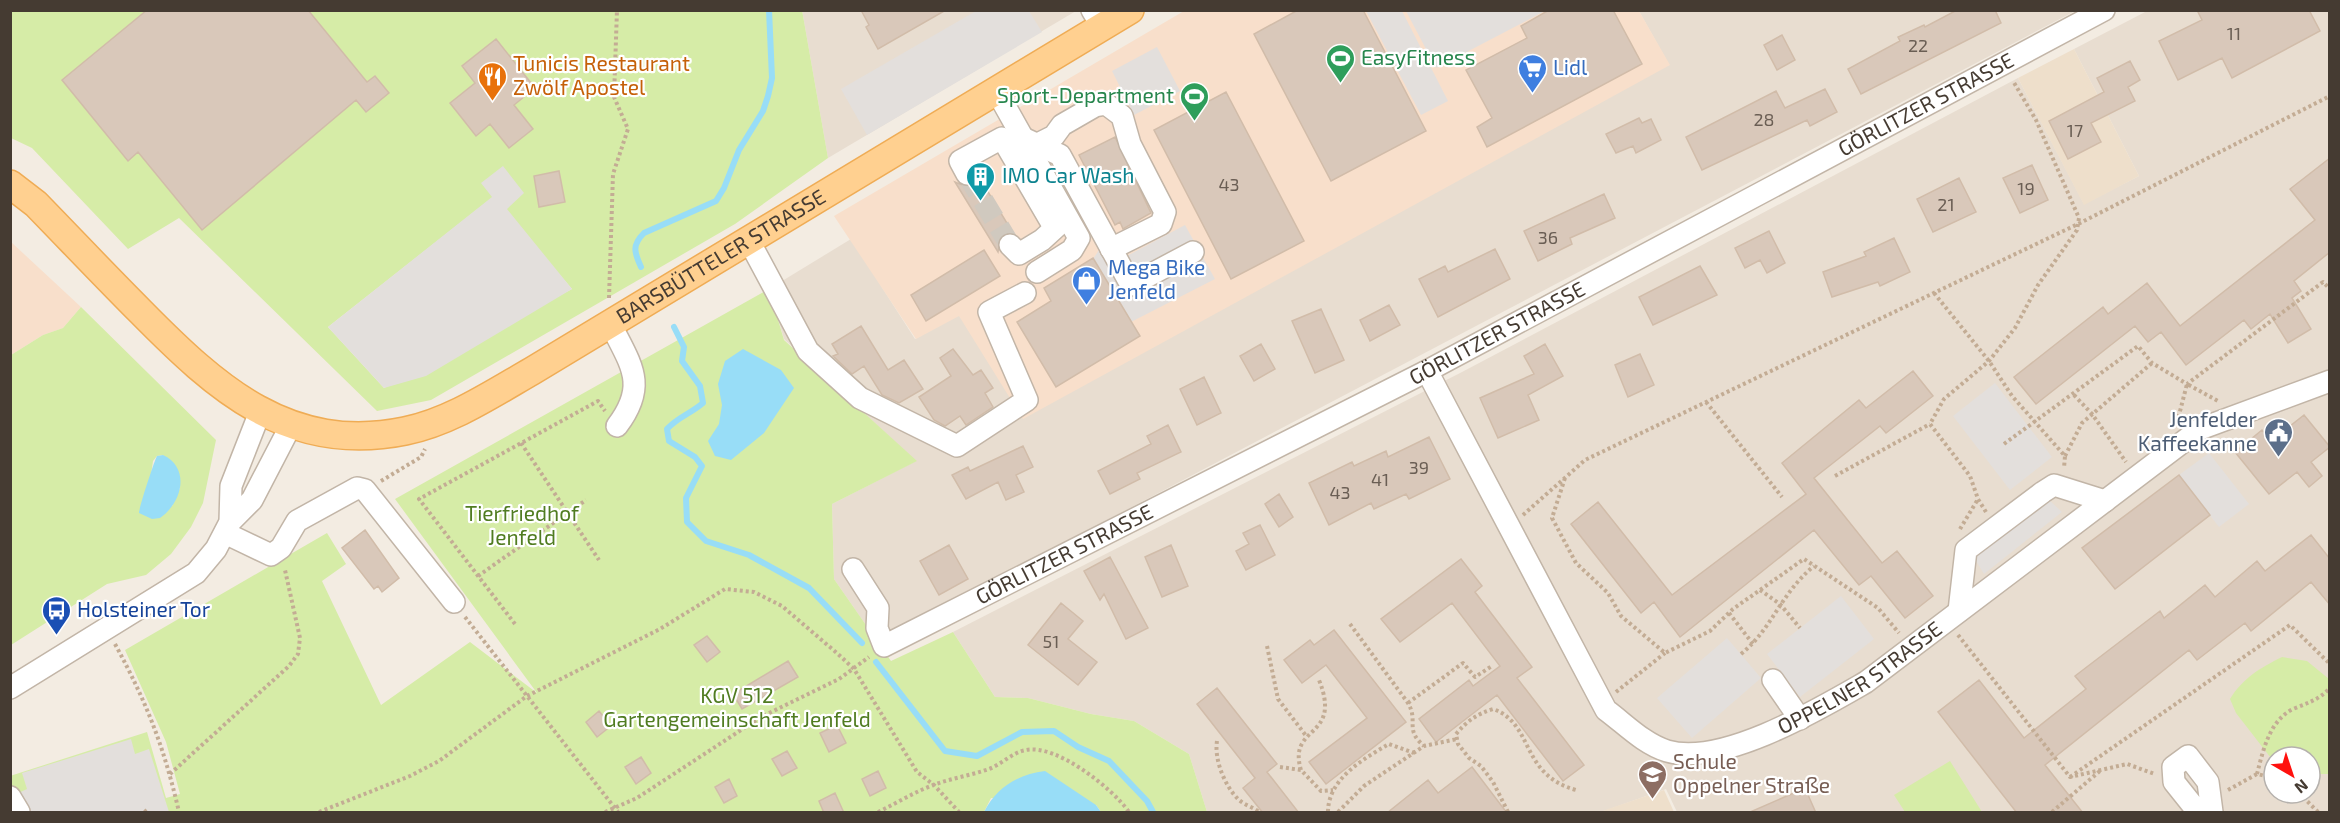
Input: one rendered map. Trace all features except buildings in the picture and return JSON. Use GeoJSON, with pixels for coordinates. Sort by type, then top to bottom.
{"type":"FeatureCollection","features":[{"type":"Feature","properties":{"kind":"main road","name":"BARSBÜTTELER STRASSE"},"geometry":{"type":"LineString","coordinates":[[260,412],[291,425],[332,434],[361,436],[406,431],[439,420],[508,384],[996,90],[1097,19],[1130,10]]}},
{"type":"Feature","properties":{"kind":"main road"},"geometry":{"type":"LineString","coordinates":[[10,184],[36,204],[190,360],[222,387],[260,412]]}},
{"type":"Feature","properties":{"kind":"street","name":"GÖRLITZER STRASSE"},"geometry":{"type":"LineString","coordinates":[[854,569],[878,608],[877,628],[885,646],[1427,371],[2104,10]]}},
{"type":"Feature","properties":{"kind":"street"},"geometry":{"type":"LineString","coordinates":[[996,90],[1030,141],[1061,221]]}},
{"type":"Feature","properties":{"kind":"street"},"geometry":{"type":"LineString","coordinates":[[1030,141],[1054,136],[1062,125],[1095,106],[1106,104],[1122,116],[1130,144],[1165,212],[1161,224],[1111,249]]}},
{"type":"Feature","properties":{"kind":"street"},"geometry":{"type":"LineString","coordinates":[[967,174],[960,161],[1002,138],[1061,221],[1079,238],[1072,250],[1037,272]]}},
{"type":"Feature","properties":{"kind":"street"},"geometry":{"type":"LineString","coordinates":[[1030,141],[1060,155],[1131,285],[1193,252]]}},
{"type":"Feature","properties":{"kind":"street"},"geometry":{"type":"LineString","coordinates":[[1010,245],[1019,254],[1042,240],[1061,221]]}},
{"type":"Feature","properties":{"kind":"street"},"geometry":{"type":"LineString","coordinates":[[748,239],[808,351],[860,398],[957,446],[1028,400],[989,312],[1025,293]]}},
{"type":"Feature","properties":{"kind":"street"},"geometry":{"type":"LineString","coordinates":[[610,323],[636,377],[630,408],[616,426]]}},
{"type":"Feature","properties":{"kind":"street","name":"OPPELNER STRASSE"},"geometry":{"type":"LineString","coordinates":[[1427,371],[1606,710],[1644,739],[1667,751],[1701,755],[1800,719],[1866,682],[2200,429],[2330,381]]}},
{"type":"Feature","properties":{"kind":"street"},"geometry":{"type":"LineString","coordinates":[[227,527],[231,486],[260,412]]}},
{"type":"Feature","properties":{"kind":"street"},"geometry":{"type":"LineString","coordinates":[[10,688],[191,578],[216,549],[227,527],[252,500],[291,425]]}},
{"type":"Feature","properties":{"kind":"street"},"geometry":{"type":"LineString","coordinates":[[1953,616],[1966,550],[2054,485],[2105,501]]}},
{"type":"Feature","properties":{"kind":"street"},"geometry":{"type":"LineString","coordinates":[[227,527],[263,553],[270,555],[281,548],[297,521],[347,491],[357,488],[365,490],[454,602]]}},
{"type":"Feature","properties":{"kind":"street"},"geometry":{"type":"LineString","coordinates":[[1773,680],[1800,719]]}},
{"type":"Feature","properties":{"kind":"street"},"geometry":{"type":"LineString","coordinates":[[2188,756],[2208,783],[2206,807],[2174,782],[2173,767],[2188,756]]}},
{"type":"Feature","properties":{"kind":"street"},"geometry":{"type":"LineString","coordinates":[[10,797],[19,813]]}},
{"type":"Feature","properties":{"kind":"path"},"geometry":{"type":"LineString","coordinates":[[610,323],[608,288],[613,174],[628,129],[614,97],[617,10]]}},
{"type":"Feature","properties":{"kind":"path"},"geometry":{"type":"LineString","coordinates":[[1835,476],[1930,424],[1944,399],[1989,361],[2015,328],[2038,285],[2077,230],[2079,218],[2036,120],[2002,63]]}},
{"type":"Feature","properties":{"kind":"path"},"geometry":{"type":"LineString","coordinates":[[1510,526],[1585,460],[2078,224],[2330,96]]}},
{"type":"Feature","properties":{"kind":"path"},"geometry":{"type":"LineString","coordinates":[[2179,446],[2175,434],[2181,397],[2187,384],[2323,282],[2330,289]]}},
{"type":"Feature","properties":{"kind":"path"},"geometry":{"type":"LineString","coordinates":[[1934,292],[1989,361],[2012,396],[2065,456]]}},
{"type":"Feature","properties":{"kind":"path"},"geometry":{"type":"LineString","coordinates":[[2004,444],[2138,346],[2152,363],[2220,402],[2232,417]]}},
{"type":"Feature","properties":{"kind":"path"},"geometry":{"type":"LineString","coordinates":[[2062,487],[2065,456],[2082,423],[2152,363]]}},
{"type":"Feature","properties":{"kind":"path"},"geometry":{"type":"LineString","coordinates":[[2074,395],[2082,407],[2092,414],[2136,477]]}},
{"type":"Feature","properties":{"kind":"path"},"geometry":{"type":"LineString","coordinates":[[515,624],[419,499],[598,401],[616,426]]}},
{"type":"Feature","properties":{"kind":"path"},"geometry":{"type":"LineString","coordinates":[[1706,402],[1782,496]]}},
{"type":"Feature","properties":{"kind":"path"},"geometry":{"type":"LineString","coordinates":[[365,490],[421,457],[439,420]]}},
{"type":"Feature","properties":{"kind":"path"},"geometry":{"type":"LineString","coordinates":[[1930,424],[1970,476],[1978,499],[1997,527]]}},
{"type":"Feature","properties":{"kind":"path"},"geometry":{"type":"LineString","coordinates":[[521,443],[599,560]]}},
{"type":"Feature","properties":{"kind":"path"},"geometry":{"type":"LineString","coordinates":[[1566,477],[1552,518],[1576,563],[1608,593],[1620,616],[1665,653]]}},
{"type":"Feature","properties":{"kind":"path"},"geometry":{"type":"LineString","coordinates":[[478,576],[586,500]]}},
{"type":"Feature","properties":{"kind":"path"},"geometry":{"type":"LineString","coordinates":[[170,774],[289,666],[298,654],[300,638],[281,548]]}},
{"type":"Feature","properties":{"kind":"path"},"geometry":{"type":"LineString","coordinates":[[1602,702],[1665,653],[1710,631],[1729,613],[1804,559],[1878,608],[1911,647]]}},
{"type":"Feature","properties":{"kind":"path"},"geometry":{"type":"LineString","coordinates":[[1741,654],[1764,634],[1786,593],[1814,566]]}},
{"type":"Feature","properties":{"kind":"path"},"geometry":{"type":"LineString","coordinates":[[319,813],[410,776],[439,761],[527,696],[660,629],[725,589],[754,592],[782,606],[854,669],[917,772],[934,785],[958,813]]}},
{"type":"Feature","properties":{"kind":"path"},"geometry":{"type":"LineString","coordinates":[[1760,590],[1780,604],[1800,628]]}},
{"type":"Feature","properties":{"kind":"path"},"geometry":{"type":"LineString","coordinates":[[454,602],[618,813]]}},
{"type":"Feature","properties":{"kind":"path"},"geometry":{"type":"LineString","coordinates":[[1729,613],[1753,644]]}},
{"type":"Feature","properties":{"kind":"path"},"geometry":{"type":"LineString","coordinates":[[1953,616],[2070,777]]}},
{"type":"Feature","properties":{"kind":"path"},"geometry":{"type":"LineString","coordinates":[[1350,624],[1408,703],[1413,712],[1411,730],[1414,738],[1424,746]]}},
{"type":"Feature","properties":{"kind":"path"},"geometry":{"type":"LineString","coordinates":[[2070,777],[2290,625],[2330,664]]}},
{"type":"Feature","properties":{"kind":"path"},"geometry":{"type":"LineString","coordinates":[[108,630],[142,694],[162,743],[179,813]]}},
{"type":"Feature","properties":{"kind":"path"},"geometry":{"type":"LineString","coordinates":[[1267,646],[1278,699],[1307,737]]}},
{"type":"Feature","properties":{"kind":"path"},"geometry":{"type":"LineString","coordinates":[[1408,703],[1463,663],[1474,677],[1492,666]]}},
{"type":"Feature","properties":{"kind":"path"},"geometry":{"type":"LineString","coordinates":[[605,813],[613,807],[637,798],[761,717],[854,669]]}},
{"type":"Feature","properties":{"kind":"path"},"geometry":{"type":"LineString","coordinates":[[1319,680],[1326,700],[1324,721],[1299,746],[1296,755],[1301,770],[1321,791],[1333,790]]}},
{"type":"Feature","properties":{"kind":"path"},"geometry":{"type":"LineString","coordinates":[[2257,774],[2268,735],[2290,711],[2320,698],[2330,688]]}},
{"type":"Feature","properties":{"kind":"path"},"geometry":{"type":"LineString","coordinates":[[1508,813],[1493,782],[1481,766],[1468,758],[1456,734],[1467,722],[1493,709],[1501,712],[1520,731],[1540,770],[1561,786],[1576,790]]}},
{"type":"Feature","properties":{"kind":"path"},"geometry":{"type":"LineString","coordinates":[[1338,813],[1364,786],[1424,746],[1457,739]]}},
{"type":"Feature","properties":{"kind":"path"},"geometry":{"type":"LineString","coordinates":[[1217,741],[1216,749],[1224,779],[1239,800],[1259,813]]}},
{"type":"Feature","properties":{"kind":"path"},"geometry":{"type":"LineString","coordinates":[[1328,813],[1335,784],[1389,744],[1404,747],[1414,753]]}},
{"type":"Feature","properties":{"kind":"path"},"geometry":{"type":"LineString","coordinates":[[878,813],[934,785],[992,768],[1025,750],[1044,750],[1103,784],[1119,798],[1129,813]]}},
{"type":"Feature","properties":{"kind":"path"},"geometry":{"type":"LineString","coordinates":[[2070,777],[2127,764],[2174,782]]}},
{"type":"Feature","properties":{"kind":"path"},"geometry":{"type":"LineString","coordinates":[[1280,767],[1301,770]]}},
{"type":"Feature","properties":{"kind":"path"},"geometry":{"type":"LineString","coordinates":[[2052,813],[2101,770]]}},
{"type":"Feature","properties":{"kind":"path"},"geometry":{"type":"LineString","coordinates":[[2206,807],[2227,791],[2257,774],[2262,775]]}},
{"type":"Feature","properties":{"kind":"shaded area"},"geometry":{"type":"Polygon","coordinates":[[[802,10],[1076,11],[828,158],[802,10]]]}},
{"type":"Feature","properties":{"kind":"shaded area"},"geometry":{"type":"Polygon","coordinates":[[[976,11],[1029,11],[1042,32],[867,135],[841,89],[976,11]]]}},
{"type":"Feature","properties":{"kind":"shaded area"},"geometry":{"type":"Polygon","coordinates":[[[1184,11],[1639,11],[1670,65],[1023,419],[959,316],[916,339],[834,216],[1184,11]]]}},
{"type":"Feature","properties":{"kind":"shaded area"},"geometry":{"type":"Polygon","coordinates":[[[1366,11],[1402,11],[1448,101],[1421,115],[1366,11]]]}},
{"type":"Feature","properties":{"kind":"shaded area"},"geometry":{"type":"Polygon","coordinates":[[[1406,11],[1545,11],[1436,68],[1406,11]]]}},
{"type":"Feature","properties":{"kind":"shaded area"},"geometry":{"type":"Polygon","coordinates":[[[1639,11],[2075,11],[877,641],[834,579],[832,504],[916,461],[784,339],[769,289],[851,239],[915,339],[959,315],[1669,65],[1639,11]]]}},
{"type":"Feature","properties":{"kind":"shaded area"},"geometry":{"type":"Polygon","coordinates":[[[2147,11],[2329,11],[2329,812],[1677,812],[1666,789],[1601,812],[1207,812],[1189,754],[1134,721],[1091,714],[1028,698],[995,697],[953,632],[1462,372],[2018,78],[2084,204],[2139,176],[2074,49],[2147,11]]]}},
{"type":"Feature","properties":{"kind":"shaded area"},"geometry":{"type":"Polygon","coordinates":[[[1157,47],[1180,91],[1134,115],[1112,71],[1157,47]]]}},
{"type":"Feature","properties":{"kind":"shaded area"},"geometry":{"type":"Polygon","coordinates":[[[2074,49],[2139,176],[2084,205],[2018,78],[2074,49]]]}},
{"type":"Feature","properties":{"kind":"shaded area"},"geometry":{"type":"Polygon","coordinates":[[[503,166],[524,193],[507,209],[572,289],[426,376],[384,388],[328,327],[492,197],[481,183],[503,166]]]}},
{"type":"Feature","properties":{"kind":"shaded area"},"geometry":{"type":"Polygon","coordinates":[[[1185,225],[1215,279],[1131,322],[1093,259],[1101,247],[1123,258],[1185,225]]]}},
{"type":"Feature","properties":{"kind":"shaded area"},"geometry":{"type":"Polygon","coordinates":[[[10,241],[81,307],[63,328],[43,335],[11,355],[10,241]]]}},
{"type":"Feature","properties":{"kind":"shaded area"},"geometry":{"type":"Polygon","coordinates":[[[1995,383],[2052,457],[2010,490],[1953,416],[1995,383]]]}},
{"type":"Feature","properties":{"kind":"shaded area"},"geometry":{"type":"Polygon","coordinates":[[[2209,453],[2249,504],[2219,527],[2179,475],[2209,453]]]}},
{"type":"Feature","properties":{"kind":"shaded area"},"geometry":{"type":"Polygon","coordinates":[[[2036,488],[2062,512],[1984,574],[1965,543],[2036,488]]]}},
{"type":"Feature","properties":{"kind":"shaded area"},"geometry":{"type":"Polygon","coordinates":[[[1841,596],[1874,639],[1800,697],[1767,654],[1841,596]]]}},
{"type":"Feature","properties":{"kind":"shaded area"},"geometry":{"type":"Polygon","coordinates":[[[1727,638],[1761,678],[1692,738],[1657,698],[1727,638]]]}},
{"type":"Feature","properties":{"kind":"shaded area"},"geometry":{"type":"Polygon","coordinates":[[[131,739],[135,754],[149,749],[169,812],[11,812],[10,797],[27,789],[22,773],[131,739]]]}},
{"type":"Feature","properties":{"kind":"shaded area","name":"Schule Oppelner Straße"},"geometry":{"type":"Polygon","coordinates":[[[1664,790],[1674,812],[1601,812],[1608,809],[1664,790]]]}},
{"type":"Feature","properties":{"kind":"green space"},"geometry":{"type":"Polygon","coordinates":[[[802,10],[828,158],[735,224],[431,400],[377,411],[179,218],[128,249],[32,148],[11,138],[11,11],[802,10]],[[493,197],[328,327],[384,388],[572,289],[493,197]]]}},
{"type":"Feature","properties":{"kind":"green space"},"geometry":{"type":"Polygon","coordinates":[[[769,289],[784,340],[917,461],[832,504],[834,579],[891,661],[953,632],[995,697],[1028,698],[1091,714],[1134,721],[1189,754],[1207,812],[1101,812],[1096,805],[991,798],[984,812],[11,812],[10,776],[147,732],[166,798],[180,794],[166,742],[125,650],[327,533],[346,564],[322,581],[381,705],[470,642],[537,693],[395,499],[769,289]]]}},
{"type":"Feature","properties":{"kind":"green space"},"geometry":{"type":"Polygon","coordinates":[[[81,307],[216,440],[203,503],[191,527],[171,554],[146,575],[107,584],[11,645],[11,355],[43,335],[63,328],[81,307]],[[163,455],[157,456],[153,461],[150,482],[172,506],[180,488],[163,455]]]}},
{"type":"Feature","properties":{"kind":"green space"},"geometry":{"type":"Polygon","coordinates":[[[2282,657],[2307,661],[2329,679],[2329,774],[2322,774],[2322,745],[2262,747],[2236,713],[2230,699],[2241,685],[2266,665],[2282,657]]]}},
{"type":"Feature","properties":{"kind":"green space"},"geometry":{"type":"Polygon","coordinates":[[[1950,761],[1982,812],[1905,812],[1894,795],[1950,761]]]}},
{"type":"Feature","properties":{"kind":"water"},"geometry":{"type":"Polygon","coordinates":[[[743,349],[781,370],[794,388],[764,433],[731,460],[715,456],[708,441],[719,424],[722,405],[718,384],[725,361],[743,349]]]}},
{"type":"Feature","properties":{"kind":"water"},"geometry":{"type":"Polygon","coordinates":[[[163,455],[177,468],[180,486],[174,504],[168,512],[160,518],[152,519],[139,513],[157,456],[163,455]]]}},
{"type":"Feature","properties":{"kind":"water"},"geometry":{"type":"Polygon","coordinates":[[[1045,771],[1096,805],[1101,812],[984,812],[1001,789],[1026,775],[1045,771]]]}},
{"type":"Feature","properties":{"kind":"waterway"},"geometry":{"type":"LineString","coordinates":[[641,267],[635,249],[640,237],[644,233],[716,201],[724,188],[739,150],[763,111],[772,78],[769,10]]}},
{"type":"Feature","properties":{"kind":"waterway"},"geometry":{"type":"LineString","coordinates":[[674,327],[684,347],[682,361],[700,386],[703,403],[675,421],[667,429],[669,441],[695,457],[702,466],[686,498],[687,522],[706,541],[749,555],[809,588],[862,643]]}},
{"type":"Feature","properties":{"kind":"waterway"},"geometry":{"type":"LineString","coordinates":[[876,662],[945,751],[977,756],[1022,732],[1054,731],[1078,747],[1109,761],[1147,801],[1153,812]]}},
{"type":"Feature","properties":{"kind":"tunnel"},"geometry":{"type":"LineString","coordinates":[[967,174],[1010,245]]}},
{"type":"Feature","properties":{"kind":"place","name":"EasyFitness"},"geometry":{"type":"Point","coordinates":[1340,84]}},
{"type":"Feature","properties":{"kind":"place","name":"Lidl"},"geometry":{"type":"Point","coordinates":[1532,94]}},
{"type":"Feature","properties":{"kind":"place","name":"Tunicis Restaurant Zwölf Apostel"},"geometry":{"type":"Point","coordinates":[492,102]}},
{"type":"Feature","properties":{"kind":"place","name":"Sport-Department"},"geometry":{"type":"Point","coordinates":[1195,122]}},
{"type":"Feature","properties":{"kind":"place","name":"IMO Car Wash"},"geometry":{"type":"Point","coordinates":[981,202]}},
{"type":"Feature","properties":{"kind":"place","name":"Mega Bike Jenfeld"},"geometry":{"type":"Point","coordinates":[1087,306]}},
{"type":"Feature","properties":{"kind":"place","name":"Jenfelder Kaffeekanne"},"geometry":{"type":"Point","coordinates":[2278,458]}},
{"type":"Feature","properties":{"kind":"place","name":"Holsteiner Tor"},"geometry":{"type":"Point","coordinates":[56,636]}},
{"type":"Feature","properties":{"kind":"place","name":"Schule Oppelner Straße"},"geometry":{"type":"Point","coordinates":[1652,800]}},
{"type":"Feature","properties":{"kind":"park label","name":"Tierfriedhof Jenfeld"},"geometry":{"type":"Point","coordinates":[522,526]}},
{"type":"Feature","properties":{"kind":"park label","name":"KGV 512 Gartengemeinschaft Jenfeld"},"geometry":{"type":"Point","coordinates":[737,708]}}]}
